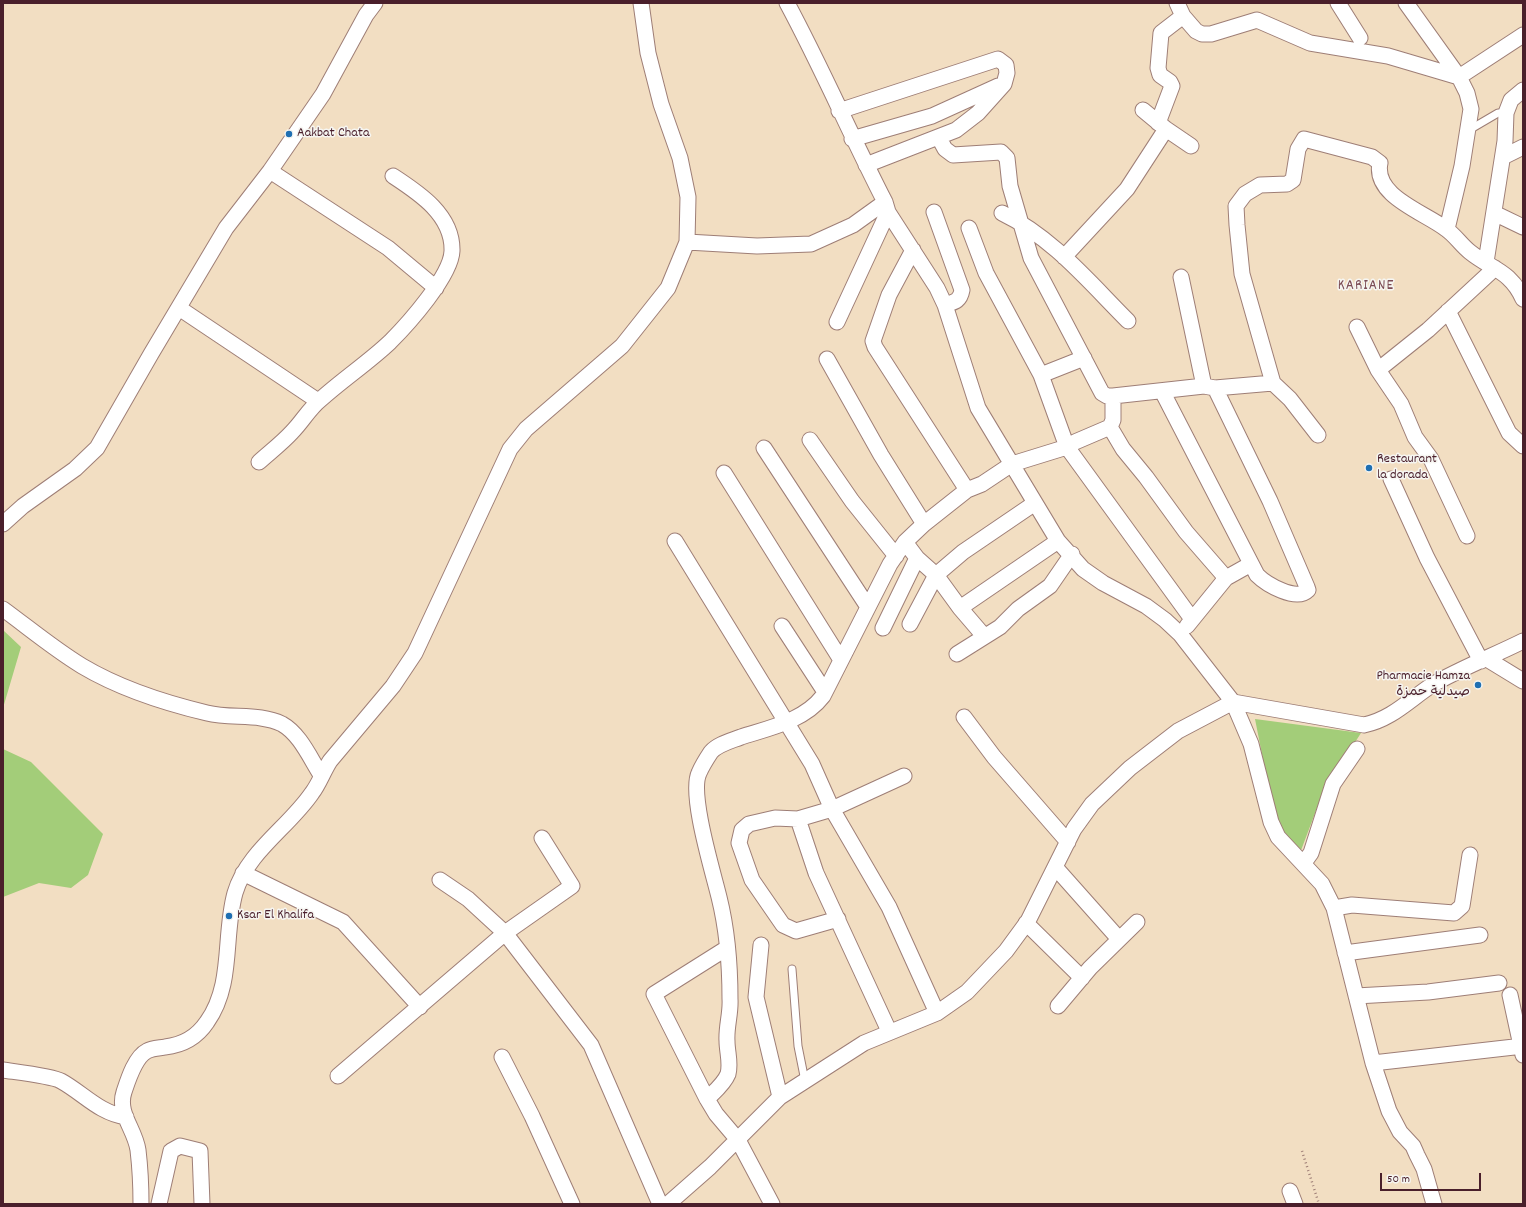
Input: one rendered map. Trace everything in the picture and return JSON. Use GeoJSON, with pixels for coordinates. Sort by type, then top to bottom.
{"type":"FeatureCollection","features":[{"type":"Feature","properties":{"kind":"street"},"geometry":{"type":"LineString","coordinates":[[3,524],[23,506],[75,469],[97,448],[150,354],[226,228],[270,171],[323,94],[366,15],[375,3]]}},
{"type":"Feature","properties":{"kind":"street"},"geometry":{"type":"LineString","coordinates":[[141,1204],[138,1148],[122,1106],[124,1093],[140,1056],[148,1050],[176,1046],[187,1042],[196,1036],[218,1004],[224,982],[235,893],[243,873],[262,849],[313,792],[321,775],[393,686],[415,653],[510,449],[526,429],[622,346],[668,288],[687,242],[688,197],[680,158],[661,104],[648,53],[642,3]]}},
{"type":"Feature","properties":{"kind":"street"},"geometry":{"type":"LineString","coordinates":[[786,3],[807,40],[852,139],[887,207],[937,288],[945,305],[978,408],[1058,541],[1088,572],[1103,583],[1146,606],[1165,620],[1180,634],[1233,702],[1251,744],[1271,822],[1278,837],[1322,884],[1334,908],[1373,1062],[1389,1111],[1400,1132],[1413,1146],[1418,1155],[1424,1169],[1434,1204]]}},
{"type":"Feature","properties":{"kind":"street"},"geometry":{"type":"LineString","coordinates":[[1338,3],[1360,38]]}},
{"type":"Feature","properties":{"kind":"street"},"geometry":{"type":"LineString","coordinates":[[1406,3],[1459,77],[1467,93],[1471,109],[1462,166],[1447,229]]}},
{"type":"Feature","properties":{"kind":"street"},"geometry":{"type":"LineString","coordinates":[[1064,257],[1127,189],[1162,126],[1172,86],[1170,82],[1160,75],[1158,68],[1161,32],[1180,10],[1196,31],[1202,34],[1211,34],[1257,20],[1310,42],[1388,56],[1459,77],[1523,35]]}},
{"type":"Feature","properties":{"kind":"street"},"geometry":{"type":"LineString","coordinates":[[840,111],[998,59],[1006,65],[1004,84],[978,113],[956,130],[939,138],[866,165]]}},
{"type":"Feature","properties":{"kind":"street"},"geometry":{"type":"LineString","coordinates":[[852,139],[932,116],[1004,84]]}},
{"type":"Feature","properties":{"kind":"street"},"geometry":{"type":"LineString","coordinates":[[1378,370],[1448,311],[1490,265],[1494,213],[1506,140],[1506,113],[1511,100],[1523,90]]}},
{"type":"Feature","properties":{"kind":"street"},"geometry":{"type":"LineString","coordinates":[[1143,110],[1162,126],[1191,146]]}},
{"type":"Feature","properties":{"kind":"street"},"geometry":{"type":"LineString","coordinates":[[939,138],[945,149],[953,154],[1001,152],[1007,158],[1010,186],[1031,258],[1102,393],[1107,396],[1113,396],[1273,383]]}},
{"type":"Feature","properties":{"kind":"street"},"geometry":{"type":"LineString","coordinates":[[1318,435],[1290,398],[1273,383],[1242,274],[1236,206],[1245,194],[1260,185],[1291,183],[1295,174],[1298,149],[1304,139],[1372,156],[1380,163],[1378,173],[1383,184],[1394,196],[1447,229],[1470,252],[1507,275],[1519,289],[1523,299]]}},
{"type":"Feature","properties":{"kind":"street"},"geometry":{"type":"LineString","coordinates":[[1503,157],[1523,147]]}},
{"type":"Feature","properties":{"kind":"street"},"geometry":{"type":"LineString","coordinates":[[270,171],[388,248],[436,288]]}},
{"type":"Feature","properties":{"kind":"street"},"geometry":{"type":"LineString","coordinates":[[259,462],[292,432],[318,401],[390,342],[436,288],[448,268],[452,251],[450,236],[443,220],[434,206],[413,189],[393,176]]}},
{"type":"Feature","properties":{"kind":"street"},"geometry":{"type":"LineString","coordinates":[[687,242],[756,246],[811,244],[853,225],[887,207]]}},
{"type":"Feature","properties":{"kind":"street"},"geometry":{"type":"LineString","coordinates":[[836,322],[887,207]]}},
{"type":"Feature","properties":{"kind":"street"},"geometry":{"type":"LineString","coordinates":[[934,212],[962,290],[957,301],[945,305]]}},
{"type":"Feature","properties":{"kind":"street"},"geometry":{"type":"LineString","coordinates":[[1002,212],[1021,222],[1064,257],[1128,321]]}},
{"type":"Feature","properties":{"kind":"street"},"geometry":{"type":"LineString","coordinates":[[1494,213],[1523,226]]}},
{"type":"Feature","properties":{"kind":"street"},"geometry":{"type":"LineString","coordinates":[[969,228],[986,273],[1041,375],[1067,447],[1192,619]]}},
{"type":"Feature","properties":{"kind":"street"},"geometry":{"type":"LineString","coordinates":[[913,250],[889,295],[873,341],[875,347],[967,490]]}},
{"type":"Feature","properties":{"kind":"street"},"geometry":{"type":"LineString","coordinates":[[1162,391],[1257,575],[1270,586],[1292,594],[1305,593],[1308,590],[1270,501],[1210,387],[1181,277]]}},
{"type":"Feature","properties":{"kind":"street"},"geometry":{"type":"LineString","coordinates":[[179,308],[318,401]]}},
{"type":"Feature","properties":{"kind":"street"},"geometry":{"type":"LineString","coordinates":[[1448,311],[1509,433],[1523,446]]}},
{"type":"Feature","properties":{"kind":"street"},"geometry":{"type":"LineString","coordinates":[[1358,327],[1378,370],[1401,404],[1415,437],[1431,460],[1467,536]]}},
{"type":"Feature","properties":{"kind":"street"},"geometry":{"type":"LineString","coordinates":[[1041,375],[1084,358]]}},
{"type":"Feature","properties":{"kind":"street"},"geometry":{"type":"LineString","coordinates":[[827,359],[881,455],[924,524]]}},
{"type":"Feature","properties":{"kind":"street"},"geometry":{"type":"LineString","coordinates":[[707,1100],[725,1080],[728,1072],[726,1040],[730,1000],[727,948],[720,898],[702,828],[697,793],[698,774],[712,751],[725,743],[787,722],[811,709],[820,700],[896,556],[905,542],[924,524],[967,490],[982,484],[1012,464],[1067,447],[1075,442],[1110,428],[1113,420],[1113,396]]}},
{"type":"Feature","properties":{"kind":"street"},"geometry":{"type":"LineString","coordinates":[[1110,428],[1123,449],[1146,477],[1186,532],[1226,578]]}},
{"type":"Feature","properties":{"kind":"street"},"geometry":{"type":"LineString","coordinates":[[810,440],[852,501],[896,556]]}},
{"type":"Feature","properties":{"kind":"street"},"geometry":{"type":"LineString","coordinates":[[764,448],[868,607]]}},
{"type":"Feature","properties":{"kind":"street"},"geometry":{"type":"LineString","coordinates":[[724,473],[841,660]]}},
{"type":"Feature","properties":{"kind":"street"},"geometry":{"type":"LineString","coordinates":[[1391,479],[1426,558],[1484,660],[1523,681]]}},
{"type":"Feature","properties":{"kind":"street"},"geometry":{"type":"LineString","coordinates":[[910,624],[936,575],[963,552],[1035,503]]}},
{"type":"Feature","properties":{"kind":"street"},"geometry":{"type":"LineString","coordinates":[[675,541],[812,764],[832,809],[889,906],[937,1013]]}},
{"type":"Feature","properties":{"kind":"street"},"geometry":{"type":"LineString","coordinates":[[960,608],[1058,541]]}},
{"type":"Feature","properties":{"kind":"street"},"geometry":{"type":"LineString","coordinates":[[905,542],[917,558],[936,575],[960,608],[984,636]]}},
{"type":"Feature","properties":{"kind":"street"},"geometry":{"type":"LineString","coordinates":[[957,654],[1000,627],[1018,609],[1050,586],[1072,554]]}},
{"type":"Feature","properties":{"kind":"street"},"geometry":{"type":"LineString","coordinates":[[882,628],[917,558]]}},
{"type":"Feature","properties":{"kind":"street"},"geometry":{"type":"LineString","coordinates":[[1180,634],[1226,578],[1251,564]]}},
{"type":"Feature","properties":{"kind":"street"},"geometry":{"type":"LineString","coordinates":[[3,609],[82,666],[116,683],[168,702],[209,714],[272,719],[284,725],[298,739],[321,775]]}},
{"type":"Feature","properties":{"kind":"street"},"geometry":{"type":"LineString","coordinates":[[782,626],[825,692]]}},
{"type":"Feature","properties":{"kind":"street"},"geometry":{"type":"LineString","coordinates":[[668,1204],[738,1140],[780,1098],[864,1043],[888,1031],[937,1013],[966,992],[1006,951],[1026,923],[1068,842],[1092,804],[1130,768],[1178,731],[1233,702],[1364,726],[1384,720],[1431,686],[1459,670],[1484,660],[1523,641]]}},
{"type":"Feature","properties":{"kind":"street"},"geometry":{"type":"LineString","coordinates":[[964,718],[994,757],[1068,842]]}},
{"type":"Feature","properties":{"kind":"street"},"geometry":{"type":"LineString","coordinates":[[1303,864],[1311,853],[1333,784],[1357,749]]}},
{"type":"Feature","properties":{"kind":"street"},"geometry":{"type":"LineString","coordinates":[[838,920],[796,931],[783,926],[752,880],[739,843],[742,830],[749,824],[775,818],[798,819],[832,809],[904,776]]}},
{"type":"Feature","properties":{"kind":"street"},"geometry":{"type":"LineString","coordinates":[[798,819],[816,873],[888,1031]]}},
{"type":"Feature","properties":{"kind":"street"},"geometry":{"type":"LineString","coordinates":[[338,1076],[506,933],[572,886],[542,838]]}},
{"type":"Feature","properties":{"kind":"street"},"geometry":{"type":"LineString","coordinates":[[1334,908],[1352,905],[1454,913],[1462,906],[1470,855]]}},
{"type":"Feature","properties":{"kind":"street"},"geometry":{"type":"LineString","coordinates":[[1055,867],[1119,939]]}},
{"type":"Feature","properties":{"kind":"street"},"geometry":{"type":"LineString","coordinates":[[243,873],[343,922],[420,1007]]}},
{"type":"Feature","properties":{"kind":"street"},"geometry":{"type":"LineString","coordinates":[[440,880],[468,899],[506,933],[591,1044],[660,1204]]}},
{"type":"Feature","properties":{"kind":"street"},"geometry":{"type":"LineString","coordinates":[[1058,1006],[1082,978],[1137,922]]}},
{"type":"Feature","properties":{"kind":"street"},"geometry":{"type":"LineString","coordinates":[[1026,923],[1082,978]]}},
{"type":"Feature","properties":{"kind":"street"},"geometry":{"type":"LineString","coordinates":[[1346,953],[1480,935]]}},
{"type":"Feature","properties":{"kind":"street"},"geometry":{"type":"LineString","coordinates":[[761,945],[756,997],[780,1098]]}},
{"type":"Feature","properties":{"kind":"street"},"geometry":{"type":"LineString","coordinates":[[727,948],[654,994],[707,1100],[716,1114],[738,1140],[772,1204]]}},
{"type":"Feature","properties":{"kind":"street"},"geometry":{"type":"LineString","coordinates":[[1356,996],[1428,992],[1499,983]]}},
{"type":"Feature","properties":{"kind":"street"},"geometry":{"type":"LineString","coordinates":[[1373,1062],[1522,1049],[1510,995]]}},
{"type":"Feature","properties":{"kind":"street"},"geometry":{"type":"LineString","coordinates":[[502,1056],[532,1116],[572,1204]]}},
{"type":"Feature","properties":{"kind":"street"},"geometry":{"type":"LineString","coordinates":[[3,1070],[60,1080],[94,1104],[114,1115],[126,1117]]}},
{"type":"Feature","properties":{"kind":"street"},"geometry":{"type":"LineString","coordinates":[[159,1204],[171,1151],[180,1146],[195,1148],[200,1151],[202,1204]]}},
{"type":"Feature","properties":{"kind":"lane"},"geometry":{"type":"LineString","coordinates":[[1468,131],[1498,112],[1506,113]]}},
{"type":"Feature","properties":{"kind":"lane"},"geometry":{"type":"LineString","coordinates":[[792,969],[798,1046],[805,1081]]}},
{"type":"Feature","properties":{"kind":"path"},"geometry":{"type":"LineString","coordinates":[[1302,1151],[1319,1204]]}},
{"type":"Feature","properties":{"kind":"green space"},"geometry":{"type":"Polygon","coordinates":[[[3,630],[21,647],[3,708],[3,630]]]}},
{"type":"Feature","properties":{"kind":"green space"},"geometry":{"type":"Polygon","coordinates":[[[1255,719],[1361,733],[1323,792],[1300,853],[1275,820],[1255,719]]]}},
{"type":"Feature","properties":{"kind":"green space"},"geometry":{"type":"Polygon","coordinates":[[[3,749],[31,762],[103,834],[88,875],[71,888],[39,883],[3,897],[3,749]]]}},
{"type":"Feature","properties":{"kind":"place","name":"Aakbat Chata"},"geometry":{"type":"Point","coordinates":[289,134]}},
{"type":"Feature","properties":{"kind":"place","name":"Restaurant la dorada"},"geometry":{"type":"Point","coordinates":[1369,468]}},
{"type":"Feature","properties":{"kind":"place","name":"Pharmacie Hamza صيدلية حمزة"},"geometry":{"type":"Point","coordinates":[1478,685]}},
{"type":"Feature","properties":{"kind":"place","name":"Ksar El Khalifa"},"geometry":{"type":"Point","coordinates":[229,916]}},
{"type":"Feature","properties":{"kind":"district","name":"KARIANE"},"geometry":{"type":"Point","coordinates":[1366,287]}}]}
